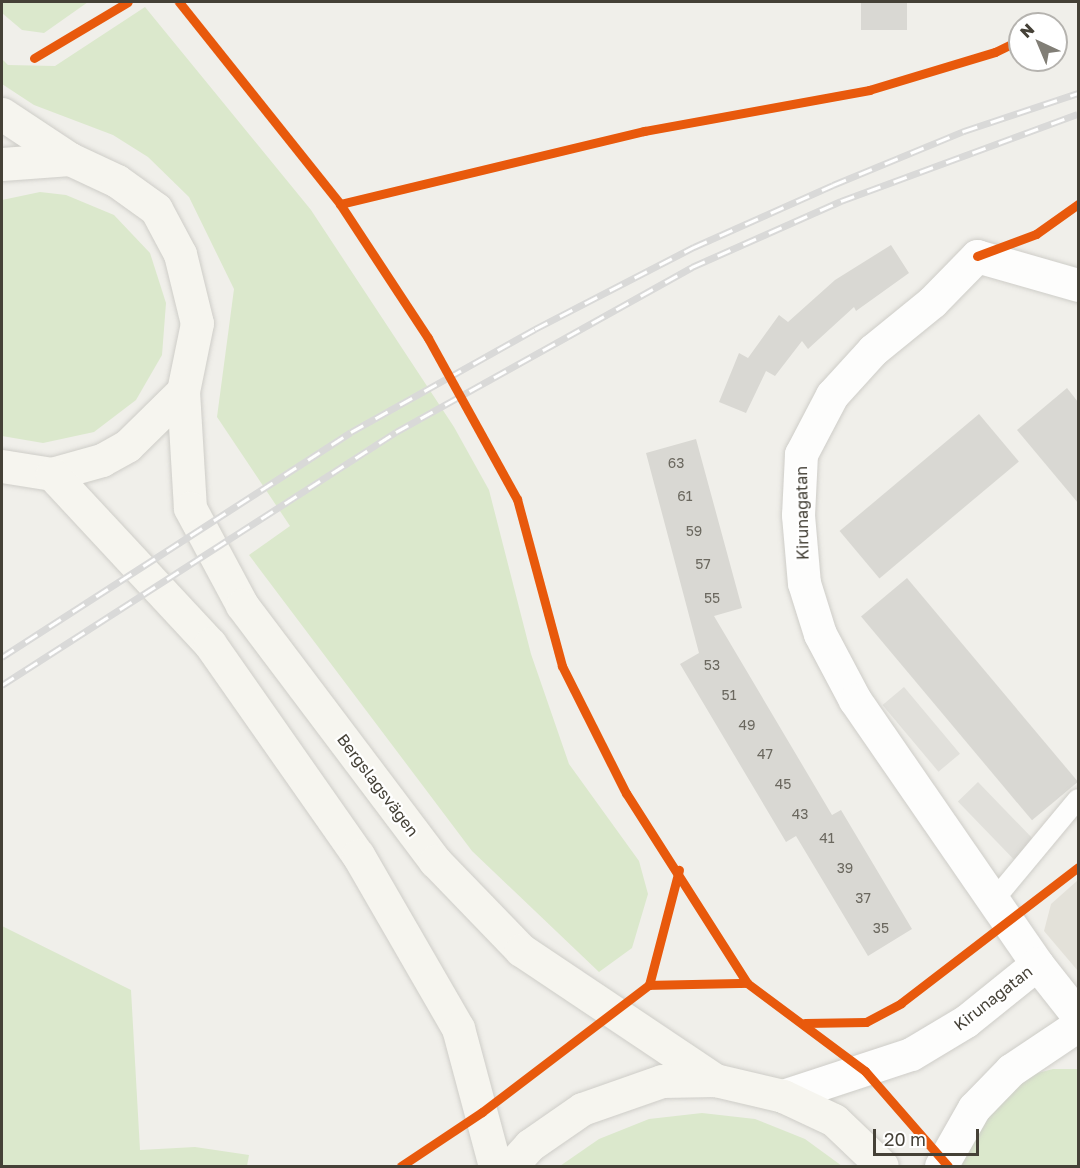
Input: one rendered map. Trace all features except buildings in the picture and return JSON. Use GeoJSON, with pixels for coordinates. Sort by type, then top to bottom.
{"type":"FeatureCollection","features":[{"type":"Feature","properties":{"kind":"main road"},"geometry":{"type":"LineString","coordinates":[[2,114],[70,159]]}},
{"type":"Feature","properties":{"kind":"main road"},"geometry":{"type":"LineString","coordinates":[[2,164],[70,159]]}},
{"type":"Feature","properties":{"kind":"main road","name":"Bergslagsvägen"},"geometry":{"type":"LineString","coordinates":[[70,159],[117,181],[156,209],[180,254],[197,323],[183,391],[190,508],[242,605],[435,861],[521,950],[715,1080]]}},
{"type":"Feature","properties":{"kind":"main road"},"geometry":{"type":"LineString","coordinates":[[2,466],[52,474],[102,460],[127,446],[183,391]]}},
{"type":"Feature","properties":{"kind":"main road"},"geometry":{"type":"LineString","coordinates":[[52,474],[210,644],[358,855],[458,1028],[495,1167]]}},
{"type":"Feature","properties":{"kind":"main road"},"geometry":{"type":"LineString","coordinates":[[511,1167],[530,1145],[582,1109],[662,1081],[715,1080],[783,1096],[834,1120],[882,1167]]}},
{"type":"Feature","properties":{"kind":"street","name":"Kirunagatan"},"geometry":{"type":"LineString","coordinates":[[1078,285],[977,256],[932,302],[873,350],[832,395],[801,454],[798,515],[804,583],[820,634],[855,699],[1037,964],[1078,1016]]}},
{"type":"Feature","properties":{"kind":"street","name":"Kirunagatan"},"geometry":{"type":"LineString","coordinates":[[783,1096],[911,1054],[966,1021],[1037,964]]}},
{"type":"Feature","properties":{"kind":"street"},"geometry":{"type":"LineString","coordinates":[[940,1167],[974,1108],[1011,1070],[1078,1025]]}},
{"type":"Feature","properties":{"kind":"lane"},"geometry":{"type":"LineString","coordinates":[[994,900],[1078,799]]}},
{"type":"Feature","properties":{"kind":"shaded area"},"geometry":{"type":"Polygon","coordinates":[[[904,687],[960,754],[938,772],[883,705],[904,687]]]}},
{"type":"Feature","properties":{"kind":"shaded area"},"geometry":{"type":"Polygon","coordinates":[[[978,782],[1034,840],[1014,860],[958,801],[978,782]]]}},
{"type":"Feature","properties":{"kind":"shaded area"},"geometry":{"type":"Polygon","coordinates":[[[1078,880],[1078,971],[1044,931],[1051,904],[1078,880]]]}},
{"type":"Feature","properties":{"kind":"green space"},"geometry":{"type":"Polygon","coordinates":[[[2,2],[88,2],[44,33],[22,30],[2,13],[2,2]]]}},
{"type":"Feature","properties":{"kind":"green space"},"geometry":{"type":"Polygon","coordinates":[[[145,7],[311,210],[454,427],[489,490],[531,654],[569,764],[639,861],[648,894],[632,948],[599,972],[472,851],[249,555],[290,526],[217,417],[234,289],[189,197],[148,157],[113,135],[34,105],[2,84],[2,59],[8,65],[55,66],[145,7]]]}},
{"type":"Feature","properties":{"kind":"green space"},"geometry":{"type":"Polygon","coordinates":[[[40,192],[66,195],[114,215],[150,253],[166,303],[162,355],[136,400],[94,432],[43,443],[2,436],[2,200],[40,192]]]}},
{"type":"Feature","properties":{"kind":"green space"},"geometry":{"type":"Polygon","coordinates":[[[2,926],[131,990],[140,1150],[195,1147],[249,1155],[247,1166],[2,1166],[2,926]]]}},
{"type":"Feature","properties":{"kind":"green space"},"geometry":{"type":"Polygon","coordinates":[[[1053,1069],[1078,1069],[1078,1166],[964,1166],[961,1163],[971,1135],[1022,1077],[1053,1069]]]}},
{"type":"Feature","properties":{"kind":"green space"},"geometry":{"type":"Polygon","coordinates":[[[702,1113],[755,1119],[805,1139],[842,1166],[560,1166],[599,1139],[649,1119],[702,1113]]]}},
{"type":"Feature","properties":{"kind":"railway"},"geometry":{"type":"LineString","coordinates":[[2,657],[351,432],[535,329],[694,247],[833,185],[964,131],[1078,93]]}},
{"type":"Feature","properties":{"kind":"railway"},"geometry":{"type":"LineString","coordinates":[[2,685],[396,432],[692,267],[841,201],[1078,114]]}},
{"type":"Feature","properties":{"kind":"cycle path"},"geometry":{"type":"LineString","coordinates":[[34,58],[128,2]]}},
{"type":"Feature","properties":{"kind":"cycle path"},"geometry":{"type":"LineString","coordinates":[[179,2],[340,204],[428,338],[517,499],[562,666],[626,793],[747,983],[865,1071],[948,1166]]}},
{"type":"Feature","properties":{"kind":"cycle path"},"geometry":{"type":"LineString","coordinates":[[340,204],[644,131],[869,90],[995,52],[1008,46]]}},
{"type":"Feature","properties":{"kind":"cycle path"},"geometry":{"type":"LineString","coordinates":[[977,256],[1036,234],[1078,204]]}},
{"type":"Feature","properties":{"kind":"cycle path"},"geometry":{"type":"LineString","coordinates":[[805,1023],[866,1022],[901,1003],[1078,867]]}},
{"type":"Feature","properties":{"kind":"cycle path"},"geometry":{"type":"LineString","coordinates":[[649,985],[679,870]]}},
{"type":"Feature","properties":{"kind":"cycle path"},"geometry":{"type":"LineString","coordinates":[[401,1166],[482,1112],[649,985],[747,983]]}}]}
